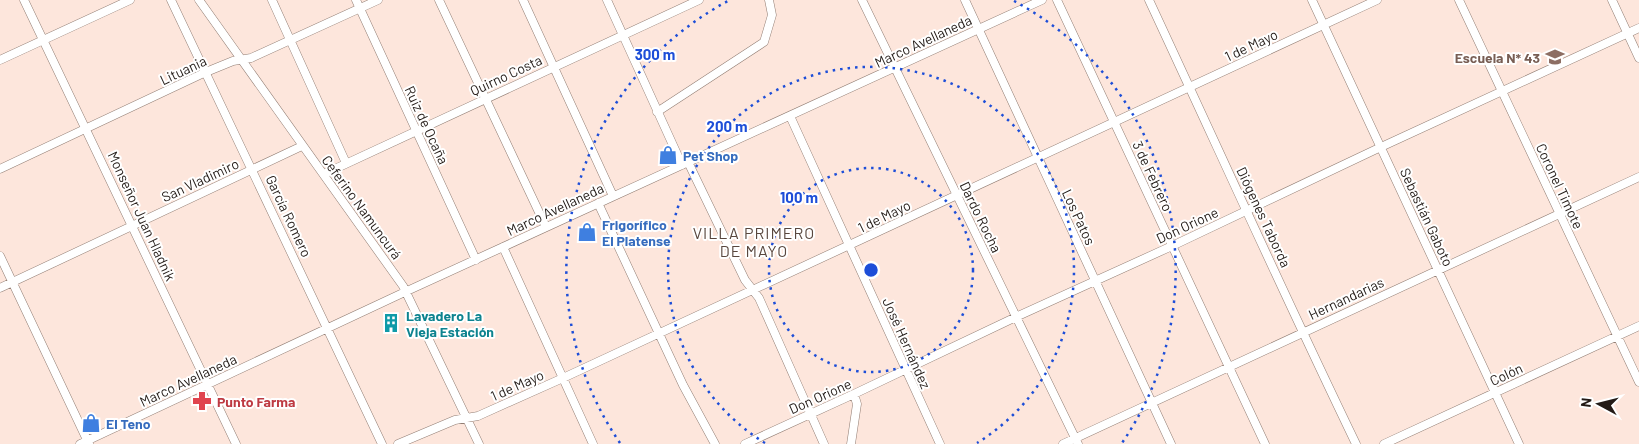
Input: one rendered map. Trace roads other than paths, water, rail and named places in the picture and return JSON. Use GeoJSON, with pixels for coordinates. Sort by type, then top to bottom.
{"type":"FeatureCollection","features":[{"type":"Feature","properties":{"kind":"street","name":"Monseñor Juan Hladnik"},"geometry":{"type":"LineString","coordinates":[[24,0],[236,444]]}},
{"type":"Feature","properties":{"kind":"street"},"geometry":{"type":"LineString","coordinates":[[0,60],[130,0]]}},
{"type":"Feature","properties":{"kind":"street","name":"García Romero"},"geometry":{"type":"LineString","coordinates":[[171,0],[382,444]]}},
{"type":"Feature","properties":{"kind":"street","name":"Ceferino Namuncurá"},"geometry":{"type":"LineString","coordinates":[[199,0],[407,291],[479,444]]}},
{"type":"Feature","properties":{"kind":"street"},"geometry":{"type":"LineString","coordinates":[[272,0],[346,163]]}},
{"type":"Feature","properties":{"kind":"street","name":"Ruiz de Ocaña"},"geometry":{"type":"LineString","coordinates":[[356,0],[476,260]]}},
{"type":"Feature","properties":{"kind":"street","name":"Lituania"},"geometry":{"type":"LineString","coordinates":[[0,169],[206,72],[233,61],[251,58],[378,0]]}},
{"type":"Feature","properties":{"kind":"street"},"geometry":{"type":"LineString","coordinates":[[438,0],[546,227]]}},
{"type":"Feature","properties":{"kind":"street"},"geometry":{"type":"LineString","coordinates":[[523,0],[613,196]]}},
{"type":"Feature","properties":{"kind":"street"},"geometry":{"type":"LineString","coordinates":[[607,0],[657,112],[746,280],[754,290],[824,444]]}},
{"type":"Feature","properties":{"kind":"street"},"geometry":{"type":"LineString","coordinates":[[657,112],[764,42],[772,15],[769,0]]}},
{"type":"Feature","properties":{"kind":"street","name":"Dardo Rocha"},"geometry":{"type":"LineString","coordinates":[[863,0],[1077,441]]}},
{"type":"Feature","properties":{"kind":"street","name":"Los Patos"},"geometry":{"type":"LineString","coordinates":[[965,0],[1171,444]]}},
{"type":"Feature","properties":{"kind":"street","name":"Marco Avellaneda"},"geometry":{"type":"LineString","coordinates":[[86,443],[407,291],[1042,0]]}},
{"type":"Feature","properties":{"kind":"street","name":"3 de Febrero"},"geometry":{"type":"LineString","coordinates":[[1057,0],[1265,444]]}},
{"type":"Feature","properties":{"kind":"street","name":"Diógenes Taborda"},"geometry":{"type":"LineString","coordinates":[[1148,0],[1356,444]]}},
{"type":"Feature","properties":{"kind":"street","name":"Sebastián Gaboto"},"geometry":{"type":"LineString","coordinates":[[1312,0],[1519,444]]}},
{"type":"Feature","properties":{"kind":"street","name":"1 de Mayo"},"geometry":{"type":"LineString","coordinates":[[398,444],[455,420],[478,416],[563,378],[1377,0]]}},
{"type":"Feature","properties":{"kind":"street","name":"Coronel Timote"},"geometry":{"type":"LineString","coordinates":[[1460,0],[1639,382]]}},
{"type":"Feature","properties":{"kind":"street"},"geometry":{"type":"LineString","coordinates":[[1612,0],[1639,58]]}},
{"type":"Feature","properties":{"kind":"street","name":"Quirno Costa"},"geometry":{"type":"LineString","coordinates":[[324,174],[694,1]]}},
{"type":"Feature","properties":{"kind":"street","name":"Don Orione"},"geometry":{"type":"LineString","coordinates":[[745,444],[1639,28]]}},
{"type":"Feature","properties":{"kind":"street","name":"José Hernández"},"geometry":{"type":"LineString","coordinates":[[790,116],[940,444]]}},
{"type":"Feature","properties":{"kind":"street","name":"San Vladimiro"},"geometry":{"type":"LineString","coordinates":[[0,288],[302,146]]}},
{"type":"Feature","properties":{"kind":"street","name":"Hernandarias"},"geometry":{"type":"LineString","coordinates":[[1064,444],[1077,441],[1302,332],[1639,177]]}},
{"type":"Feature","properties":{"kind":"street"},"geometry":{"type":"LineString","coordinates":[[598,203],[682,385],[715,444]]}},
{"type":"Feature","properties":{"kind":"street"},"geometry":{"type":"LineString","coordinates":[[503,247],[593,444]]}},
{"type":"Feature","properties":{"kind":"street"},"geometry":{"type":"LineString","coordinates":[[0,256],[86,443]]}},
{"type":"Feature","properties":{"kind":"street","name":"Colón"},"geometry":{"type":"LineString","coordinates":[[1384,444],[1639,326]]}},
{"type":"Feature","properties":{"kind":"street"},"geometry":{"type":"LineString","coordinates":[[851,444],[857,404],[854,394]]}},
{"type":"Feature","properties":{"kind":"place","name":"Escuela N* 43"},"geometry":{"type":"Point","coordinates":[1555,57]}},
{"type":"Feature","properties":{"kind":"place","name":"Pet Shop"},"geometry":{"type":"Point","coordinates":[668,155]}},
{"type":"Feature","properties":{"kind":"place","name":"Frigorífico El Platense"},"geometry":{"type":"Point","coordinates":[587,232]}},
{"type":"Feature","properties":{"kind":"place","name":"Lavadero La Vieja Estación"},"geometry":{"type":"Point","coordinates":[391,323]}},
{"type":"Feature","properties":{"kind":"place","name":"Punto Farma"},"geometry":{"type":"Point","coordinates":[202,401]}},
{"type":"Feature","properties":{"kind":"place","name":"El Teno"},"geometry":{"type":"Point","coordinates":[91,423]}},
{"type":"Feature","properties":{"kind":"district","name":"VILLA PRIMERO DE MAYO"},"geometry":{"type":"Point","coordinates":[754,241]}}]}
